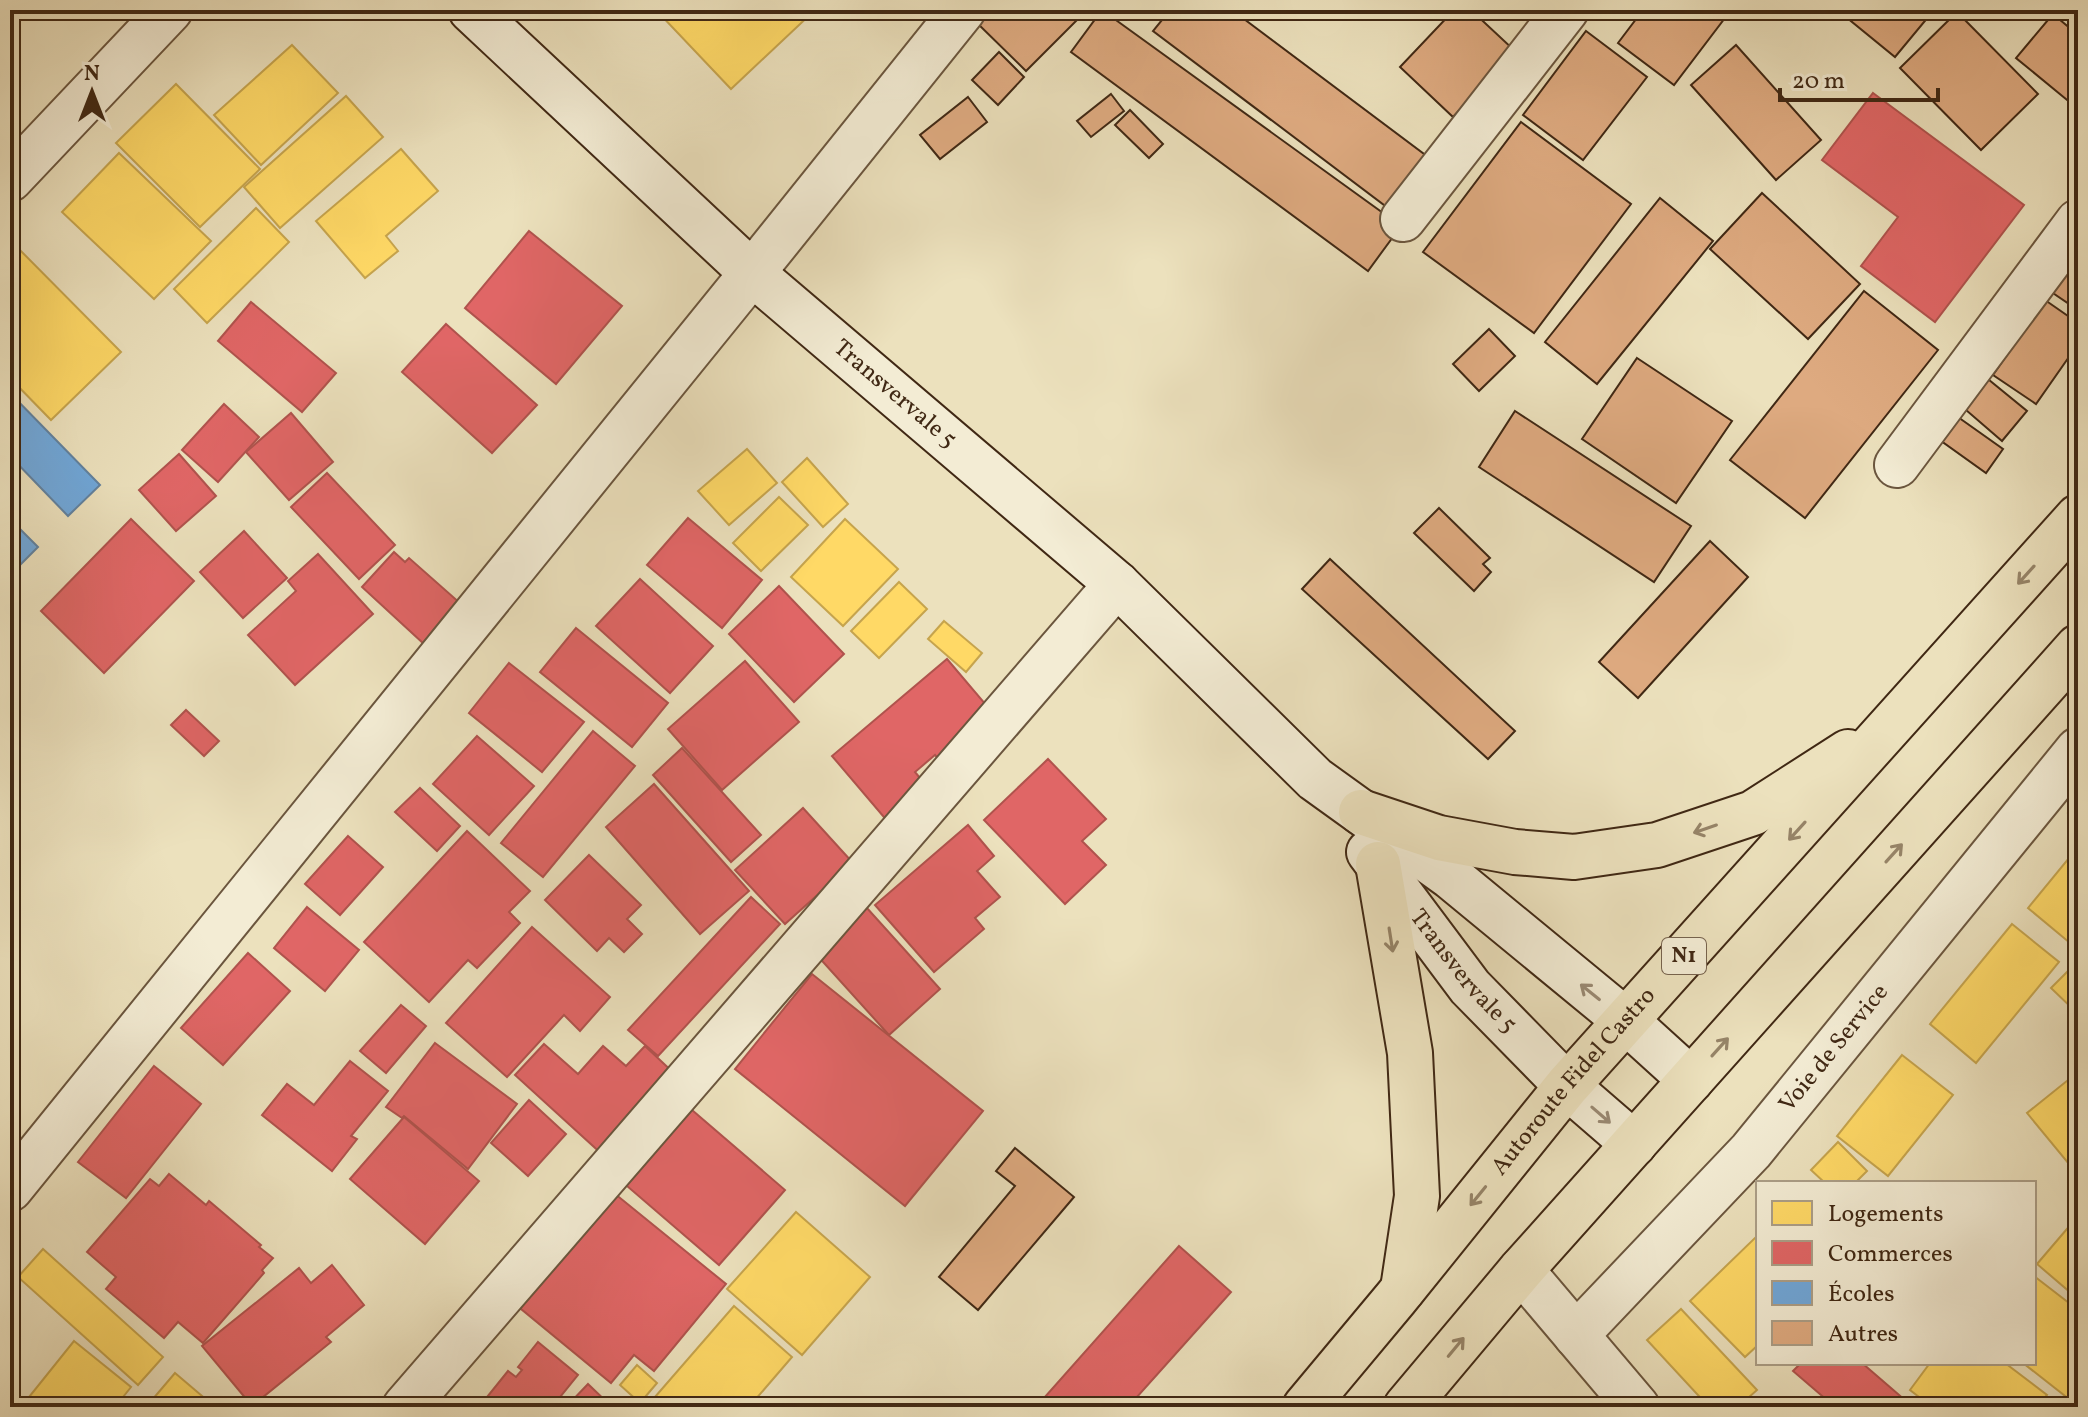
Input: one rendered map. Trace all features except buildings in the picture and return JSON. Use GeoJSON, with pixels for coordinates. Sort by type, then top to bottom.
{"type":"FeatureCollection","features":[{"type":"Feature","properties":{"kind":"highway","name":"Autoroute Fidel Castro"},"geometry":{"type":"LineString","coordinates":[[1305,1407],[1567,1086],[2078,517]]}},
{"type":"Feature","properties":{"kind":"highway"},"geometry":{"type":"LineString","coordinates":[[1406,1407],[1521,1270],[2078,647]]}},
{"type":"Feature","properties":{"kind":"highway"},"geometry":{"type":"LineString","coordinates":[[1361,812],[1439,838],[1515,852],[1574,857],[1657,845],[1753,813],[1894,723]]}},
{"type":"Feature","properties":{"kind":"highway"},"geometry":{"type":"LineString","coordinates":[[1378,864],[1410,1053],[1417,1196],[1403,1289]]}},
{"type":"Feature","properties":{"kind":"street"},"geometry":{"type":"LineString","coordinates":[[10,179],[170,10]]}},
{"type":"Feature","properties":{"kind":"street","name":"Transvervale 5"},"geometry":{"type":"LineString","coordinates":[[471,10],[752,273],[1117,584],[1315,779],[1470,987],[1567,1086],[1634,1144]]}},
{"type":"Feature","properties":{"kind":"street"},"geometry":{"type":"LineString","coordinates":[[10,1189],[963,10]]}},
{"type":"Feature","properties":{"kind":"street"},"geometry":{"type":"LineString","coordinates":[[1403,219],[1566,10]]}},
{"type":"Feature","properties":{"kind":"street"},"geometry":{"type":"LineString","coordinates":[[1897,465],[2078,222]]}},
{"type":"Feature","properties":{"kind":"street"},"geometry":{"type":"LineString","coordinates":[[405,1407],[1117,584]]}},
{"type":"Feature","properties":{"kind":"street","name":"Voie de Service"},"geometry":{"type":"LineString","coordinates":[[1576,1335],[1751,1151],[2078,750]]}},
{"type":"Feature","properties":{"kind":"street","name":"Transvervale 5"},"geometry":{"type":"LineString","coordinates":[[1315,779],[1451,877],[1626,1021],[1691,1080]]}},
{"type":"Feature","properties":{"kind":"street"},"geometry":{"type":"LineString","coordinates":[[1521,1270],[1637,1407]]}}]}
